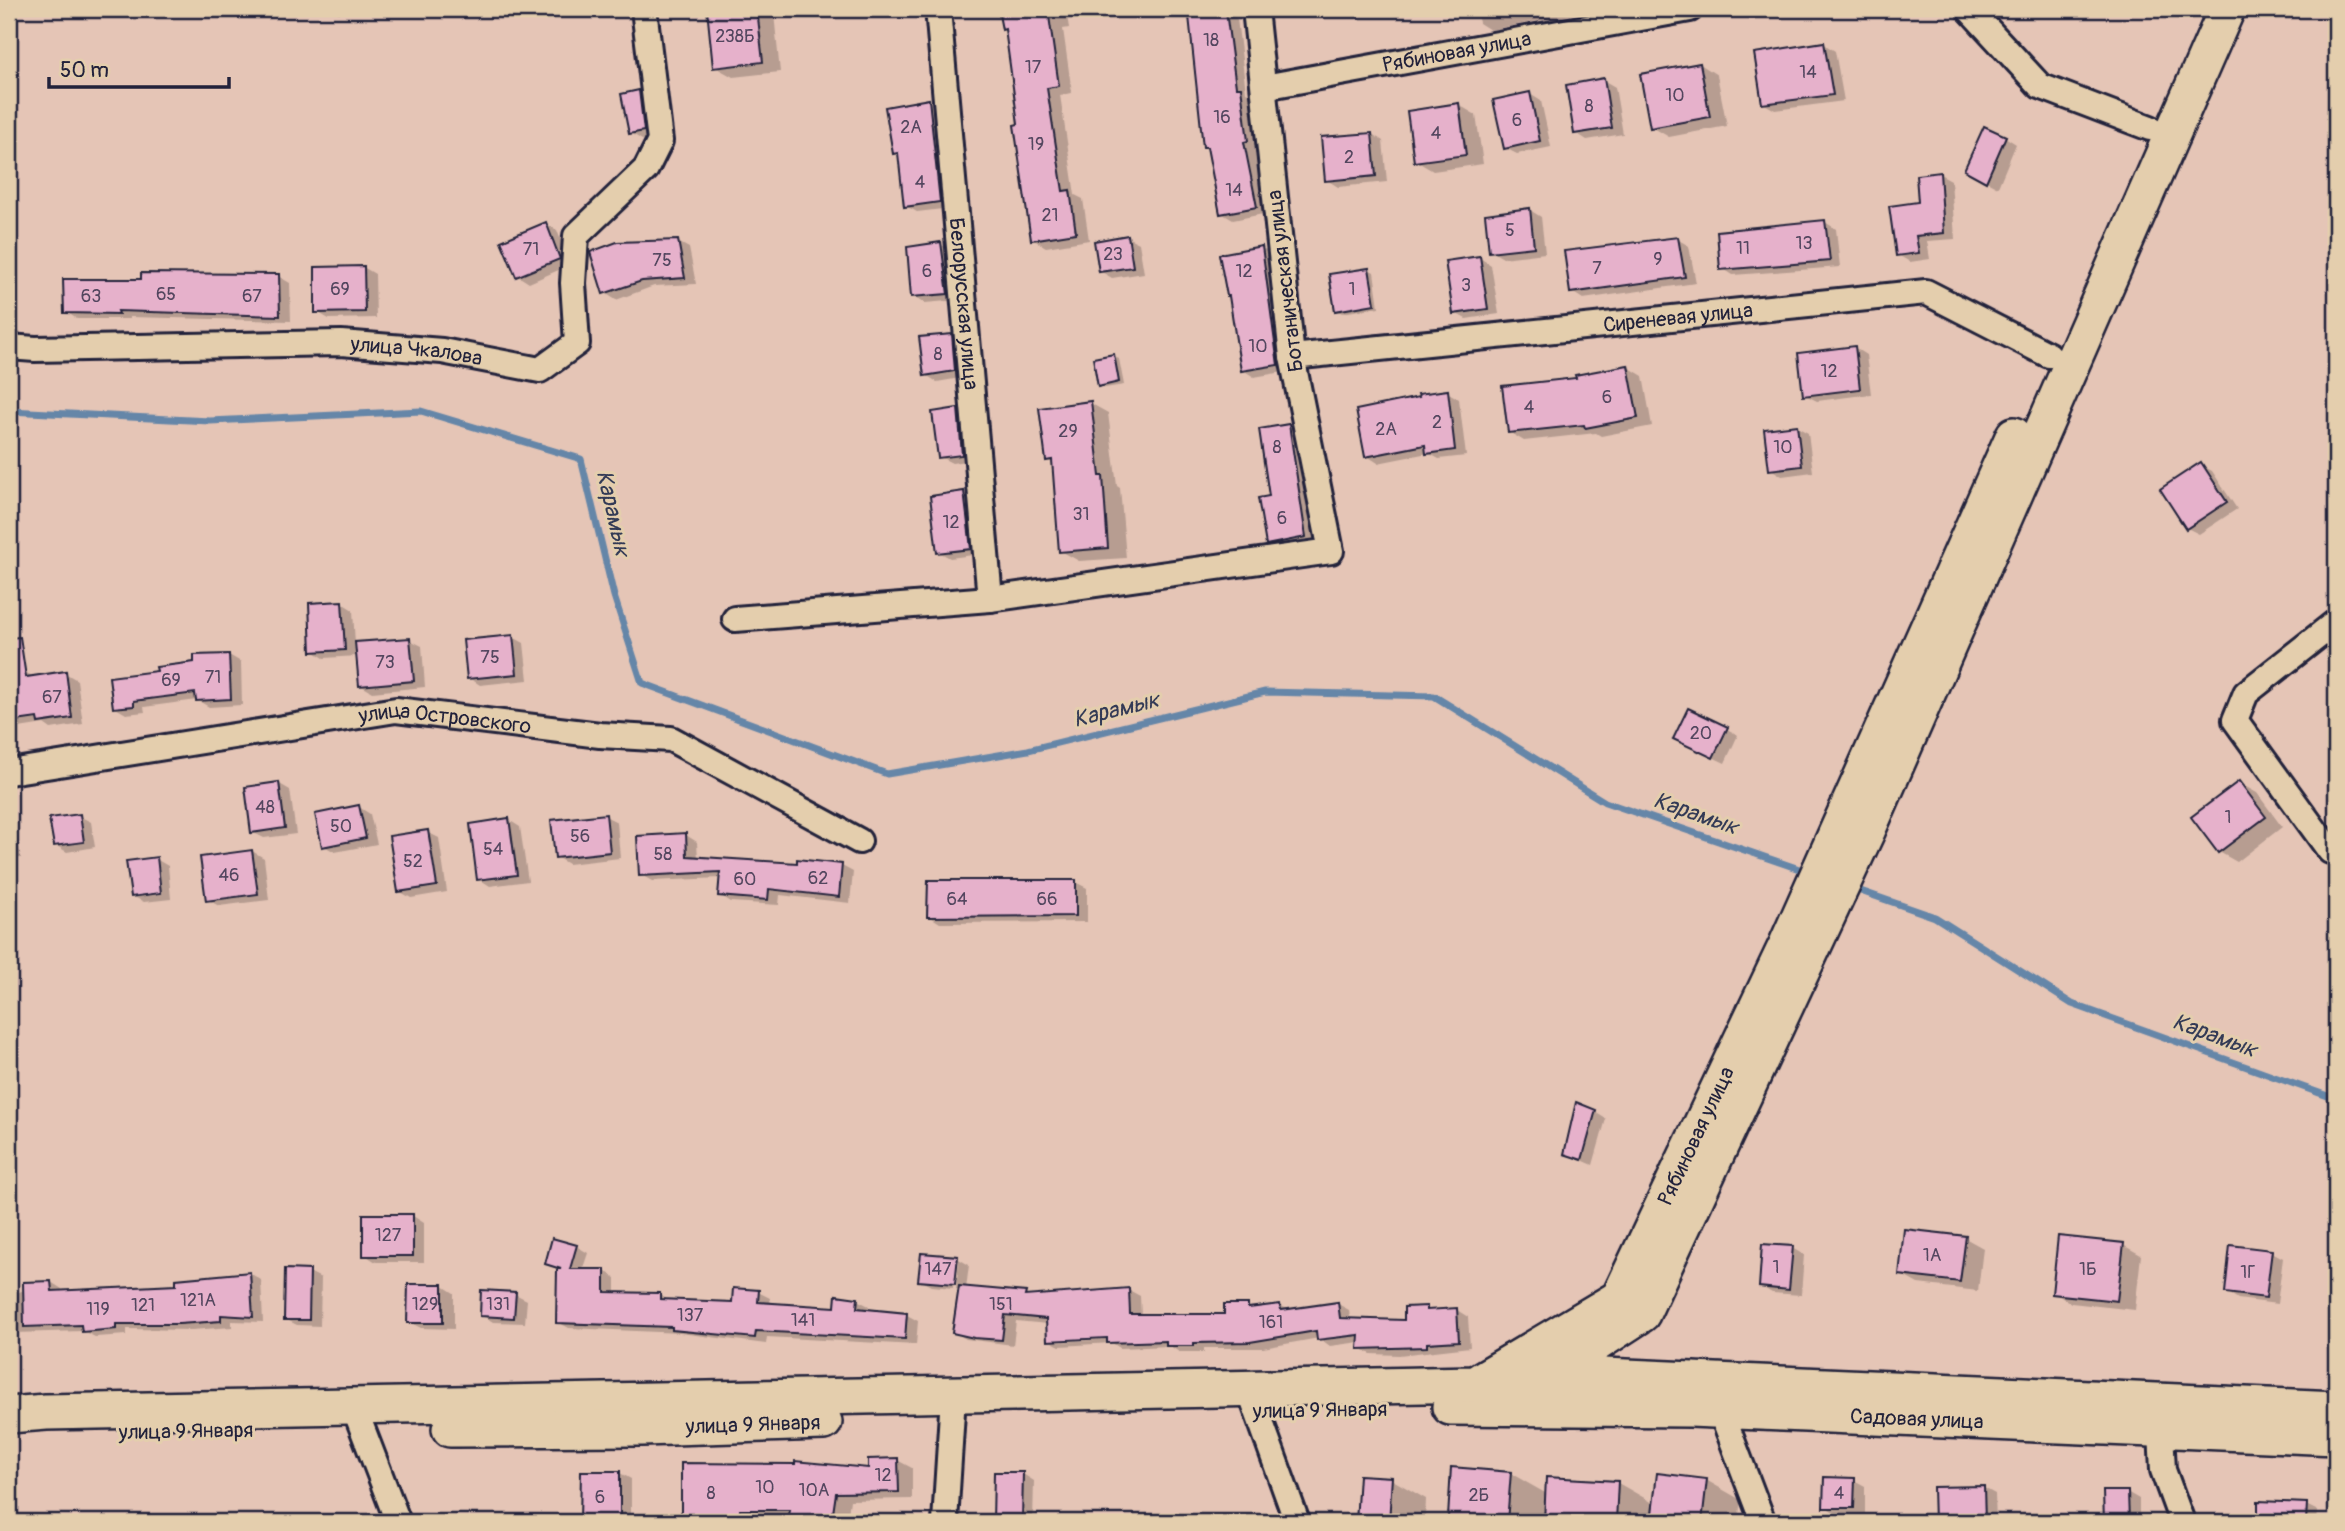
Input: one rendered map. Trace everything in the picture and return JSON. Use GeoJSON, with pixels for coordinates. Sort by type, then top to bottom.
{"type":"FeatureCollection","features":[{"type":"Feature","properties":{"kind":"main road"},"geometry":{"type":"LineString","coordinates":[[1855,825],[2049,355],[2203,9]]}},
{"type":"Feature","properties":{"kind":"main road"},"geometry":{"type":"LineString","coordinates":[[1855,825],[2227,9]]}},
{"type":"Feature","properties":{"kind":"main road","name":"Рябиновая улица"},"geometry":{"type":"LineString","coordinates":[[1486,1395],[1619,1298],[1798,949],[1855,825]]}},
{"type":"Feature","properties":{"kind":"main road"},"geometry":{"type":"LineString","coordinates":[[1542,1379],[1642,1314],[1798,949]]}},
{"type":"Feature","properties":{"kind":"main road"},"geometry":{"type":"LineString","coordinates":[[1486,1395],[1542,1379],[1581,1375],[1715,1396]]}},
{"type":"Feature","properties":{"kind":"main road","name":"Садовая улица"},"geometry":{"type":"LineString","coordinates":[[1486,1395],[1715,1396],[2160,1414],[2336,1409]]}},
{"type":"Feature","properties":{"kind":"main road","name":"улица 9 Января"},"geometry":{"type":"LineString","coordinates":[[9,1436],[358,1418],[1486,1395]]}},
{"type":"Feature","properties":{"kind":"main road","name":"Садовая улица"},"geometry":{"type":"LineString","coordinates":[[2160,1414],[2336,1437]]}},
{"type":"Feature","properties":{"kind":"main road","name":"улица 9 Января"},"geometry":{"type":"LineString","coordinates":[[9,1415],[358,1418]]}},
{"type":"Feature","properties":{"kind":"street","name":"улица Чкалова"},"geometry":{"type":"LineString","coordinates":[[9,347],[35,349],[341,343],[442,351],[540,370],[577,343],[573,283],[576,236],[646,169],[660,141],[644,9]]}},
{"type":"Feature","properties":{"kind":"street","name":"Белорусская улица"},"geometry":{"type":"LineString","coordinates":[[938,9],[990,599]]}},
{"type":"Feature","properties":{"kind":"street","name":"Ботаническая улица"},"geometry":{"type":"LineString","coordinates":[[990,599],[1331,551],[1292,357],[1255,9]]}},
{"type":"Feature","properties":{"kind":"street","name":"Рябиновая улица"},"geometry":{"type":"LineString","coordinates":[[1264,87],[1690,9]]}},
{"type":"Feature","properties":{"kind":"street"},"geometry":{"type":"LineString","coordinates":[[1969,9],[2040,86],[2150,128]]}},
{"type":"Feature","properties":{"kind":"street","name":"Сиреневая улица"},"geometry":{"type":"LineString","coordinates":[[1292,357],[1926,292],[2049,355]]}},
{"type":"Feature","properties":{"kind":"street"},"geometry":{"type":"LineString","coordinates":[[735,619],[990,599]]}},
{"type":"Feature","properties":{"kind":"street"},"geometry":{"type":"LineString","coordinates":[[2330,851],[2235,720],[2246,693],[2336,622]]}},
{"type":"Feature","properties":{"kind":"street","name":"улица Островского"},"geometry":{"type":"LineString","coordinates":[[9,772],[396,710],[600,735],[671,739],[859,841]]}},
{"type":"Feature","properties":{"kind":"street"},"geometry":{"type":"LineString","coordinates":[[1715,1396],[1763,1522]]}},
{"type":"Feature","properties":{"kind":"street"},"geometry":{"type":"LineString","coordinates":[[1252,1400],[1297,1522]]}},
{"type":"Feature","properties":{"kind":"street"},"geometry":{"type":"LineString","coordinates":[[945,1522],[952,1407]]}},
{"type":"Feature","properties":{"kind":"street"},"geometry":{"type":"LineString","coordinates":[[2160,1414],[2163,1470],[2182,1522]]}},
{"type":"Feature","properties":{"kind":"street"},"geometry":{"type":"LineString","coordinates":[[358,1418],[398,1522]]}},
{"type":"Feature","properties":{"kind":"building"},"geometry":{"type":"Polygon","coordinates":[[[707,9],[757,9],[763,62],[713,68],[707,9]]]}},
{"type":"Feature","properties":{"kind":"building"},"geometry":{"type":"Polygon","coordinates":[[[998,9],[1048,9],[1059,86],[1047,88],[1063,191],[1070,190],[1076,233],[1031,240],[1014,125],[1018,124],[1005,29],[1002,30],[998,9]]]}},
{"type":"Feature","properties":{"kind":"building"},"geometry":{"type":"Polygon","coordinates":[[[1226,11],[1236,87],[1241,87],[1248,141],[1244,142],[1257,207],[1220,214],[1207,147],[1203,147],[1189,16],[1226,11]]]}},
{"type":"Feature","properties":{"kind":"building"},"geometry":{"type":"Polygon","coordinates":[[[1824,42],[1833,95],[1762,104],[1754,53],[1824,42]]]}},
{"type":"Feature","properties":{"kind":"building"},"geometry":{"type":"Polygon","coordinates":[[[1700,63],[1710,117],[1650,128],[1640,74],[1700,63]]]}},
{"type":"Feature","properties":{"kind":"building"},"geometry":{"type":"Polygon","coordinates":[[[1604,78],[1612,128],[1574,134],[1566,85],[1604,78]]]}},
{"type":"Feature","properties":{"kind":"building"},"geometry":{"type":"Polygon","coordinates":[[[639,90],[644,131],[629,134],[621,94],[639,90]]]}},
{"type":"Feature","properties":{"kind":"building"},"geometry":{"type":"Polygon","coordinates":[[[1530,92],[1540,141],[1504,149],[1493,100],[1530,92]]]}},
{"type":"Feature","properties":{"kind":"building"},"geometry":{"type":"Polygon","coordinates":[[[929,99],[940,202],[904,207],[898,153],[893,154],[885,107],[929,99]]]}},
{"type":"Feature","properties":{"kind":"building"},"geometry":{"type":"Polygon","coordinates":[[[1459,103],[1466,155],[1414,162],[1407,111],[1459,103]]]}},
{"type":"Feature","properties":{"kind":"building"},"geometry":{"type":"Polygon","coordinates":[[[1984,126],[2006,136],[1986,182],[1964,170],[1984,126]]]}},
{"type":"Feature","properties":{"kind":"building"},"geometry":{"type":"Polygon","coordinates":[[[1372,133],[1376,176],[1325,181],[1321,137],[1372,133]]]}},
{"type":"Feature","properties":{"kind":"building"},"geometry":{"type":"Polygon","coordinates":[[[1940,172],[1944,233],[1916,236],[1919,253],[1896,256],[1889,206],[1918,202],[1916,175],[1940,172]]]}},
{"type":"Feature","properties":{"kind":"building"},"geometry":{"type":"Polygon","coordinates":[[[1530,208],[1534,247],[1489,252],[1485,214],[1530,208]]]}},
{"type":"Feature","properties":{"kind":"building"},"geometry":{"type":"Polygon","coordinates":[[[1825,220],[1830,261],[1720,270],[1717,231],[1825,220]]]}},
{"type":"Feature","properties":{"kind":"building"},"geometry":{"type":"Polygon","coordinates":[[[546,222],[560,259],[516,277],[501,241],[546,222]]]}},
{"type":"Feature","properties":{"kind":"building"},"geometry":{"type":"Polygon","coordinates":[[[1128,235],[1133,267],[1099,272],[1094,241],[1128,235]]]}},
{"type":"Feature","properties":{"kind":"building"},"geometry":{"type":"Polygon","coordinates":[[[1678,237],[1685,277],[1570,293],[1564,251],[1678,237]]]}},
{"type":"Feature","properties":{"kind":"building"},"geometry":{"type":"Polygon","coordinates":[[[678,240],[685,278],[642,281],[603,294],[590,252],[617,242],[678,240]]]}},
{"type":"Feature","properties":{"kind":"building"},"geometry":{"type":"Polygon","coordinates":[[[941,242],[948,294],[911,297],[907,247],[941,242]]]}},
{"type":"Feature","properties":{"kind":"building"},"geometry":{"type":"Polygon","coordinates":[[[1262,246],[1278,365],[1241,371],[1219,254],[1262,246]]]}},
{"type":"Feature","properties":{"kind":"building"},"geometry":{"type":"Polygon","coordinates":[[[1480,256],[1488,309],[1453,314],[1445,261],[1480,256]]]}},
{"type":"Feature","properties":{"kind":"building"},"geometry":{"type":"Polygon","coordinates":[[[364,266],[365,312],[315,313],[315,267],[364,266]]]}},
{"type":"Feature","properties":{"kind":"building"},"geometry":{"type":"Polygon","coordinates":[[[1369,268],[1375,304],[1335,311],[1329,274],[1369,268]]]}},
{"type":"Feature","properties":{"kind":"building"},"geometry":{"type":"Polygon","coordinates":[[[141,273],[279,274],[280,316],[118,311],[119,314],[64,313],[63,279],[141,279],[141,273]]]}},
{"type":"Feature","properties":{"kind":"building"},"geometry":{"type":"Polygon","coordinates":[[[952,334],[955,371],[924,376],[919,337],[952,334]]]}},
{"type":"Feature","properties":{"kind":"building"},"geometry":{"type":"Polygon","coordinates":[[[1855,346],[1860,389],[1803,396],[1798,353],[1855,346]]]}},
{"type":"Feature","properties":{"kind":"building"},"geometry":{"type":"Polygon","coordinates":[[[1114,354],[1119,382],[1098,387],[1093,358],[1114,354]]]}},
{"type":"Feature","properties":{"kind":"building"},"geometry":{"type":"Polygon","coordinates":[[[1628,365],[1638,418],[1585,428],[1584,425],[1508,433],[1502,386],[1576,378],[1575,375],[1628,365]]]}},
{"type":"Feature","properties":{"kind":"building"},"geometry":{"type":"Polygon","coordinates":[[[1448,390],[1455,450],[1426,454],[1425,445],[1365,457],[1356,410],[1419,397],[1418,394],[1448,390]]]}},
{"type":"Feature","properties":{"kind":"building"},"geometry":{"type":"Polygon","coordinates":[[[1091,401],[1100,476],[1103,476],[1108,548],[1059,552],[1052,460],[1046,461],[1039,408],[1091,401]]]}},
{"type":"Feature","properties":{"kind":"building"},"geometry":{"type":"Polygon","coordinates":[[[958,408],[962,455],[938,458],[932,412],[958,408]]]}},
{"type":"Feature","properties":{"kind":"building"},"geometry":{"type":"Polygon","coordinates":[[[1289,424],[1306,537],[1266,545],[1258,498],[1269,496],[1259,429],[1289,424]]]}},
{"type":"Feature","properties":{"kind":"building"},"geometry":{"type":"Polygon","coordinates":[[[1797,425],[1802,466],[1769,470],[1764,429],[1797,425]]]}},
{"type":"Feature","properties":{"kind":"building"},"geometry":{"type":"Polygon","coordinates":[[[2201,462],[2227,502],[2186,529],[2160,489],[2201,462]]]}},
{"type":"Feature","properties":{"kind":"building"},"geometry":{"type":"Polygon","coordinates":[[[964,491],[971,549],[937,553],[930,496],[964,491]]]}},
{"type":"Feature","properties":{"kind":"building"},"geometry":{"type":"Polygon","coordinates":[[[342,601],[345,650],[311,652],[309,603],[342,601]]]}},
{"type":"Feature","properties":{"kind":"building"},"geometry":{"type":"Polygon","coordinates":[[[513,635],[517,674],[467,679],[463,640],[513,635]]]}},
{"type":"Feature","properties":{"kind":"building"},"geometry":{"type":"Polygon","coordinates":[[[20,637],[26,677],[66,671],[72,718],[38,723],[37,718],[9,722],[9,638],[20,637]]]}},
{"type":"Feature","properties":{"kind":"building"},"geometry":{"type":"Polygon","coordinates":[[[410,638],[414,681],[359,686],[355,642],[410,638]]]}},
{"type":"Feature","properties":{"kind":"building"},"geometry":{"type":"Polygon","coordinates":[[[229,654],[231,699],[196,701],[195,693],[134,701],[134,706],[113,708],[109,677],[157,671],[156,667],[194,662],[194,655],[229,654]]]}},
{"type":"Feature","properties":{"kind":"building"},"geometry":{"type":"Polygon","coordinates":[[[1688,708],[1728,727],[1713,758],[1673,739],[1688,708]]]}},
{"type":"Feature","properties":{"kind":"building"},"geometry":{"type":"Polygon","coordinates":[[[2239,781],[2266,817],[2218,853],[2191,817],[2239,781]]]}},
{"type":"Feature","properties":{"kind":"building"},"geometry":{"type":"Polygon","coordinates":[[[279,782],[285,828],[251,833],[245,787],[279,782]]]}},
{"type":"Feature","properties":{"kind":"building"},"geometry":{"type":"Polygon","coordinates":[[[359,805],[366,838],[322,847],[315,814],[359,805]]]}},
{"type":"Feature","properties":{"kind":"building"},"geometry":{"type":"Polygon","coordinates":[[[80,814],[84,842],[54,846],[49,818],[80,814]]]}},
{"type":"Feature","properties":{"kind":"building"},"geometry":{"type":"Polygon","coordinates":[[[606,814],[610,852],[555,858],[551,820],[606,814]]]}},
{"type":"Feature","properties":{"kind":"building"},"geometry":{"type":"Polygon","coordinates":[[[509,818],[517,875],[477,880],[470,824],[509,818]]]}},
{"type":"Feature","properties":{"kind":"building"},"geometry":{"type":"Polygon","coordinates":[[[428,830],[437,886],[398,892],[389,836],[428,830]]]}},
{"type":"Feature","properties":{"kind":"building"},"geometry":{"type":"Polygon","coordinates":[[[686,833],[687,856],[797,863],[797,859],[842,864],[839,897],[769,889],[768,900],[718,896],[720,872],[639,876],[637,836],[686,833]]]}},
{"type":"Feature","properties":{"kind":"building"},"geometry":{"type":"Polygon","coordinates":[[[252,850],[258,894],[206,901],[200,857],[252,850]]]}},
{"type":"Feature","properties":{"kind":"building"},"geometry":{"type":"Polygon","coordinates":[[[157,857],[161,893],[131,897],[126,861],[157,857]]]}},
{"type":"Feature","properties":{"kind":"building"},"geometry":{"type":"Polygon","coordinates":[[[928,880],[1076,880],[1076,916],[927,917],[928,880]]]}},
{"type":"Feature","properties":{"kind":"building"},"geometry":{"type":"Polygon","coordinates":[[[1576,1102],[1596,1110],[1582,1160],[1564,1154],[1576,1102]]]}},
{"type":"Feature","properties":{"kind":"building"},"geometry":{"type":"Polygon","coordinates":[[[363,1214],[413,1214],[413,1256],[363,1256],[363,1214]]]}},
{"type":"Feature","properties":{"kind":"building"},"geometry":{"type":"Polygon","coordinates":[[[1904,1229],[1966,1236],[1960,1282],[1899,1275],[1904,1229]]]}},
{"type":"Feature","properties":{"kind":"building"},"geometry":{"type":"Polygon","coordinates":[[[2058,1236],[2124,1243],[2117,1301],[2052,1294],[2058,1236]]]}},
{"type":"Feature","properties":{"kind":"building"},"geometry":{"type":"Polygon","coordinates":[[[552,1238],[577,1245],[570,1269],[605,1269],[605,1292],[660,1293],[660,1299],[732,1302],[733,1288],[759,1290],[758,1302],[835,1307],[836,1295],[858,1298],[857,1308],[907,1313],[905,1339],[756,1331],[755,1338],[672,1330],[672,1327],[556,1323],[557,1269],[561,1269],[545,1264],[552,1238]]]}},
{"type":"Feature","properties":{"kind":"building"},"geometry":{"type":"Polygon","coordinates":[[[1762,1244],[1793,1246],[1789,1290],[1759,1287],[1762,1244]]]}},
{"type":"Feature","properties":{"kind":"building"},"geometry":{"type":"Polygon","coordinates":[[[2230,1245],[2272,1250],[2266,1298],[2225,1293],[2230,1245]]]}},
{"type":"Feature","properties":{"kind":"building"},"geometry":{"type":"Polygon","coordinates":[[[921,1253],[958,1256],[955,1284],[918,1281],[921,1253]]]}},
{"type":"Feature","properties":{"kind":"building"},"geometry":{"type":"Polygon","coordinates":[[[285,1269],[310,1270],[309,1320],[284,1320],[285,1269]]]}},
{"type":"Feature","properties":{"kind":"building"},"geometry":{"type":"Polygon","coordinates":[[[250,1272],[253,1317],[221,1315],[221,1321],[116,1324],[116,1329],[82,1332],[81,1325],[24,1327],[23,1282],[51,1281],[52,1291],[176,1285],[176,1279],[250,1272]]]}},
{"type":"Feature","properties":{"kind":"building"},"geometry":{"type":"Polygon","coordinates":[[[408,1284],[443,1284],[443,1323],[407,1323],[408,1284]]]}},
{"type":"Feature","properties":{"kind":"building"},"geometry":{"type":"Polygon","coordinates":[[[959,1286],[1026,1292],[1025,1296],[1129,1288],[1130,1314],[1224,1314],[1224,1304],[1248,1304],[1248,1308],[1280,1304],[1281,1310],[1338,1302],[1340,1318],[1404,1320],[1404,1307],[1427,1306],[1427,1310],[1457,1308],[1459,1341],[1427,1343],[1427,1347],[1358,1349],[1359,1335],[1317,1340],[1316,1331],[1250,1342],[1194,1343],[1194,1346],[1166,1346],[1166,1341],[1107,1343],[1107,1338],[1047,1341],[1046,1319],[1005,1315],[1002,1340],[974,1338],[952,1333],[959,1286]]]}},
{"type":"Feature","properties":{"kind":"building"},"geometry":{"type":"Polygon","coordinates":[[[481,1290],[516,1292],[514,1318],[480,1316],[481,1290]]]}},
{"type":"Feature","properties":{"kind":"building"},"geometry":{"type":"Polygon","coordinates":[[[898,1458],[899,1492],[836,1493],[832,1520],[789,1515],[790,1510],[740,1510],[739,1522],[681,1522],[681,1463],[795,1464],[795,1461],[868,1468],[868,1459],[898,1458]]]}},
{"type":"Feature","properties":{"kind":"building"},"geometry":{"type":"Polygon","coordinates":[[[1451,1467],[1511,1472],[1507,1522],[1448,1518],[1451,1467]]]}},
{"type":"Feature","properties":{"kind":"building"},"geometry":{"type":"Polygon","coordinates":[[[581,1471],[620,1471],[620,1522],[580,1522],[581,1471]]]}},
{"type":"Feature","properties":{"kind":"building"},"geometry":{"type":"Polygon","coordinates":[[[994,1472],[1023,1472],[1022,1522],[993,1522],[994,1472]]]}},
{"type":"Feature","properties":{"kind":"building"},"geometry":{"type":"Polygon","coordinates":[[[1657,1473],[1707,1479],[1702,1522],[1651,1522],[1657,1473]]]}},
{"type":"Feature","properties":{"kind":"building"},"geometry":{"type":"Polygon","coordinates":[[[1359,1475],[1392,1477],[1389,1522],[1356,1522],[1359,1475]]]}},
{"type":"Feature","properties":{"kind":"building"},"geometry":{"type":"Polygon","coordinates":[[[1546,1477],[1618,1481],[1616,1522],[1544,1522],[1546,1477]]]}},
{"type":"Feature","properties":{"kind":"building"},"geometry":{"type":"Polygon","coordinates":[[[1824,1477],[1855,1478],[1854,1508],[1823,1508],[1824,1477]]]}},
{"type":"Feature","properties":{"kind":"building"},"geometry":{"type":"Polygon","coordinates":[[[1984,1486],[1985,1522],[1934,1522],[1933,1487],[1984,1486]]]}},
{"type":"Feature","properties":{"kind":"building"},"geometry":{"type":"Polygon","coordinates":[[[2103,1491],[2128,1491],[2129,1522],[2104,1522],[2103,1491]]]}},
{"type":"Feature","properties":{"kind":"building"},"geometry":{"type":"Polygon","coordinates":[[[2258,1501],[2307,1503],[2306,1522],[2258,1522],[2258,1501]]]}},
{"type":"Feature","properties":{"kind":"waterway","name":"Карамык"},"geometry":{"type":"LineString","coordinates":[[9,411],[210,421],[421,411],[581,459],[614,596],[642,683],[887,774],[1028,750],[1265,692],[1434,696],[1605,802],[1808,872]]}},
{"type":"Feature","properties":{"kind":"waterway","name":"Карамык"},"geometry":{"type":"LineString","coordinates":[[1852,888],[1935,917],[2072,1004],[2336,1099]]}}]}
